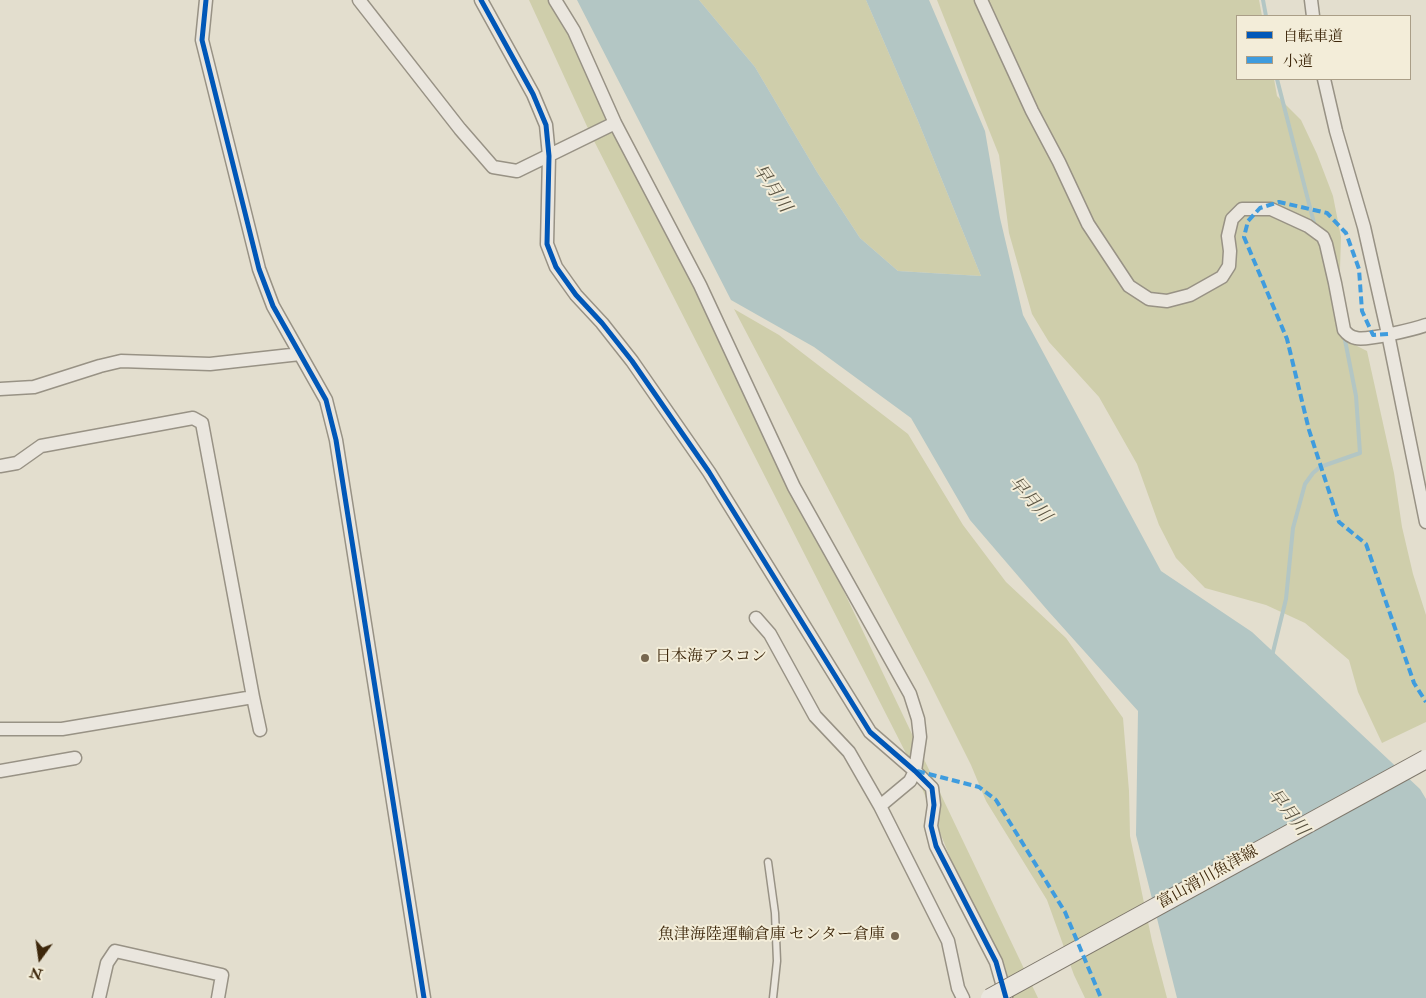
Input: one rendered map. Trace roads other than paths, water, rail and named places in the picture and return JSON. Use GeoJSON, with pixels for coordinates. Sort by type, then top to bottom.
{"type":"FeatureCollection","features":[{"type":"Feature","properties":{"kind":"main road","name":"富山滑川魚津線"},"geometry":{"type":"LineString","coordinates":[[990,998],[1426,759]]}},
{"type":"Feature","properties":{"kind":"street"},"geometry":{"type":"LineString","coordinates":[[206,0],[202,40],[260,269],[273,306],[326,400],[336,440],[424,998]]}},
{"type":"Feature","properties":{"kind":"street"},"geometry":{"type":"LineString","coordinates":[[360,0],[460,129],[493,167],[517,171],[615,123]]}},
{"type":"Feature","properties":{"kind":"street"},"geometry":{"type":"LineString","coordinates":[[481,0],[533,94],[546,124],[549,156],[546,244],[556,267],[576,295],[602,323],[632,361],[709,472],[870,732],[916,771],[932,788],[934,805],[931,826],[936,846],[996,962],[1006,998]]}},
{"type":"Feature","properties":{"kind":"street"},"geometry":{"type":"LineString","coordinates":[[555,0],[574,31],[615,123],[700,285],[794,488],[910,694],[918,719],[920,737],[916,771],[910,781],[880,806]]}},
{"type":"Feature","properties":{"kind":"street"},"geometry":{"type":"LineString","coordinates":[[981,0],[1032,111],[1059,162],[1088,224],[1129,286],[1149,299],[1167,301],[1190,295],[1222,277],[1228,266],[1230,251],[1228,236],[1232,219],[1242,209],[1271,209],[1308,226],[1323,237],[1346,334],[1358,339],[1414,330],[1426,325]]}},
{"type":"Feature","properties":{"kind":"street"},"geometry":{"type":"LineString","coordinates":[[1311,0],[1313,15]]}},
{"type":"Feature","properties":{"kind":"street"},"geometry":{"type":"LineString","coordinates":[[1324,80],[1336,131],[1364,227],[1426,522]]}},
{"type":"Feature","properties":{"kind":"street"},"geometry":{"type":"LineString","coordinates":[[0,389],[34,387],[121,361],[210,364],[300,354]]}},
{"type":"Feature","properties":{"kind":"street"},"geometry":{"type":"LineString","coordinates":[[0,466],[17,463],[41,446],[193,418],[202,423],[260,730]]}},
{"type":"Feature","properties":{"kind":"street"},"geometry":{"type":"LineString","coordinates":[[756,618],[770,634],[815,716],[849,752],[880,806],[948,941],[958,988],[963,998]]}},
{"type":"Feature","properties":{"kind":"street"},"geometry":{"type":"LineString","coordinates":[[0,729],[62,730],[253,697]]}},
{"type":"Feature","properties":{"kind":"street"},"geometry":{"type":"LineString","coordinates":[[0,771],[75,758]]}},
{"type":"Feature","properties":{"kind":"street"},"geometry":{"type":"LineString","coordinates":[[99,998],[108,962],[115,951],[222,976],[218,998]]}},
{"type":"Feature","properties":{"kind":"lane"},"geometry":{"type":"LineString","coordinates":[[768,862],[775,913],[777,961],[773,998]]}},
{"type":"Feature","properties":{"kind":"water","name":"早月川"},"geometry":{"type":"Polygon","coordinates":[[[577,0],[699,0],[755,67],[817,172],[860,238],[898,271],[981,276],[866,0],[929,0],[985,131],[1000,218],[1023,315],[1161,571],[1252,632],[1420,789],[1426,799],[1426,998],[1177,998],[1136,835],[1138,711],[970,520],[911,418],[814,347],[731,300],[577,0]]]}},
{"type":"Feature","properties":{"kind":"waterway"},"geometry":{"type":"LineString","coordinates":[[1263,0],[1266,15]]}},
{"type":"Feature","properties":{"kind":"waterway"},"geometry":{"type":"LineString","coordinates":[[1277,80],[1315,227]]}},
{"type":"Feature","properties":{"kind":"waterway"},"geometry":{"type":"LineString","coordinates":[[1272,656],[1286,599],[1293,528],[1305,484],[1320,467],[1360,453],[1356,396],[1344,335]]}},
{"type":"Feature","properties":{"kind":"place","name":"日本海アスコン"},"geometry":{"type":"Point","coordinates":[645,658]}},
{"type":"Feature","properties":{"kind":"place","name":"魚津海陸運輸倉庫 センター倉庫"},"geometry":{"type":"Point","coordinates":[895,936]}}]}
